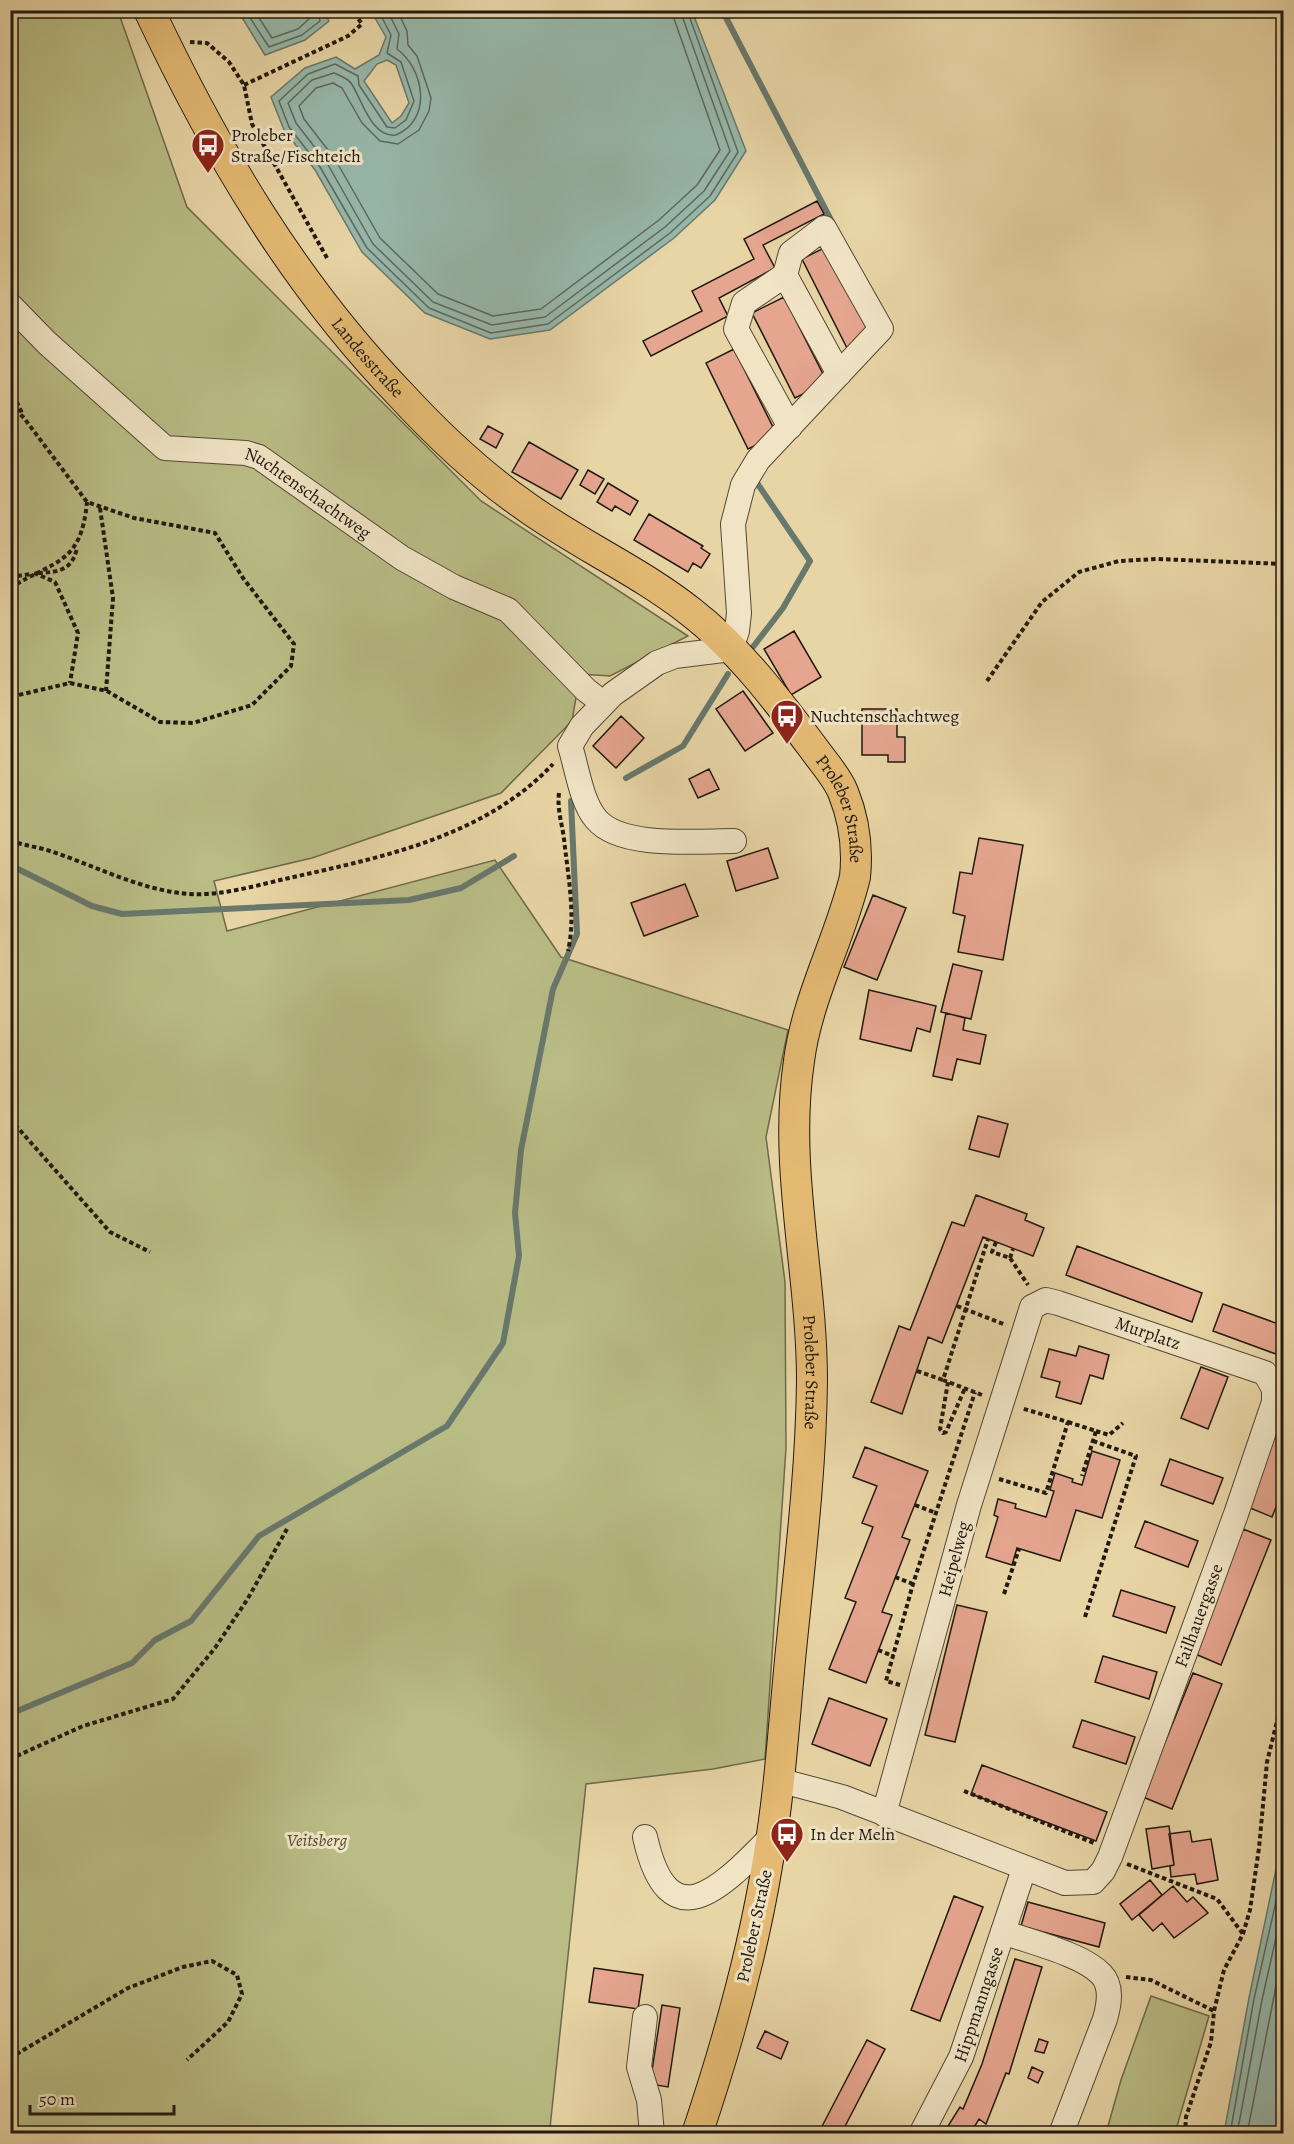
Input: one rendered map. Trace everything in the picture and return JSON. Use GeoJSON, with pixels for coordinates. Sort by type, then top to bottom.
{"type":"FeatureCollection","features":[{"type":"Feature","properties":{"kind":"main road","name":"Landesstraße"},"geometry":{"type":"LineString","coordinates":[[149,10],[226,162],[276,241],[350,339],[399,394],[436,432],[519,502],[571,538],[638,576],[690,611]]}},
{"type":"Feature","properties":{"kind":"main road","name":"Proleber Straße"},"geometry":{"type":"LineString","coordinates":[[690,611],[731,650],[801,732],[842,789],[850,814],[857,857],[850,898],[813,1005],[802,1046],[794,1099],[798,1204],[811,1313],[812,1382],[804,1517],[771,1837],[743,1977],[697,2133]]}},
{"type":"Feature","properties":{"kind":"street"},"geometry":{"type":"LineString","coordinates":[[734,841],[633,839],[611,832],[596,819],[586,800],[570,746],[582,726],[603,703],[657,663],[675,656],[731,650],[737,632],[739,613],[733,524],[743,485],[758,460],[790,427],[881,329],[824,228],[791,253],[785,275],[744,303],[736,329],[790,427]]}},
{"type":"Feature","properties":{"kind":"street"},"geometry":{"type":"LineString","coordinates":[[785,275],[839,374]]}},
{"type":"Feature","properties":{"kind":"street","name":"Nuchtenschachtweg"},"geometry":{"type":"LineString","coordinates":[[10,305],[47,343],[165,448],[246,453],[259,458],[402,558],[454,587],[508,610],[586,690],[603,703]]}},
{"type":"Feature","properties":{"kind":"street","name":"Murplatz"},"geometry":{"type":"LineString","coordinates":[[1036,1304],[1058,1303],[1265,1373]]}},
{"type":"Feature","properties":{"kind":"street","name":"Heipelweg"},"geometry":{"type":"LineString","coordinates":[[884,1814],[979,1473],[1001,1401],[1036,1304]]}},
{"type":"Feature","properties":{"kind":"street","name":"Failhauergasse"},"geometry":{"type":"LineString","coordinates":[[1110,1857],[1236,1514],[1274,1402],[1274,1389],[1265,1373]]}},
{"type":"Feature","properties":{"kind":"street"},"geometry":{"type":"LineString","coordinates":[[778,1780],[842,1797],[1065,1883],[1093,1882],[1110,1857]]}},
{"type":"Feature","properties":{"kind":"street"},"geometry":{"type":"LineString","coordinates":[[645,1837],[656,1876],[665,1888],[686,1898],[711,1892],[725,1882],[771,1837]]}},
{"type":"Feature","properties":{"kind":"street","name":"Hippmanngasse"},"geometry":{"type":"LineString","coordinates":[[921,2133],[961,2056],[1024,1869]]}},
{"type":"Feature","properties":{"kind":"street"},"geometry":{"type":"LineString","coordinates":[[1003,1932],[1078,1960],[1102,1975],[1108,1987],[1109,2002],[1105,2019],[1061,2133]]}},
{"type":"Feature","properties":{"kind":"street"},"geometry":{"type":"LineString","coordinates":[[645,2017],[639,2067],[649,2100],[652,2133]]}},
{"type":"Feature","properties":{"kind":"path"},"geometry":{"type":"LineString","coordinates":[[244,86],[348,36],[362,24],[352,10]]}},
{"type":"Feature","properties":{"kind":"path"},"geometry":{"type":"LineString","coordinates":[[165,44],[207,43],[229,62],[244,86],[252,124],[327,258]]}},
{"type":"Feature","properties":{"kind":"path"},"geometry":{"type":"LineString","coordinates":[[10,388],[24,418]]}},
{"type":"Feature","properties":{"kind":"path"},"geometry":{"type":"LineString","coordinates":[[10,404],[24,418],[87,502],[134,518],[215,533],[243,578],[294,644],[291,666],[252,705],[193,723],[160,722],[105,692],[70,683],[10,696]]}},
{"type":"Feature","properties":{"kind":"path"},"geometry":{"type":"LineString","coordinates":[[10,577],[60,571],[69,567],[85,526],[87,502]]}},
{"type":"Feature","properties":{"kind":"path"},"geometry":{"type":"LineString","coordinates":[[100,508],[113,598],[105,692]]}},
{"type":"Feature","properties":{"kind":"path"},"geometry":{"type":"LineString","coordinates":[[10,588],[60,560],[77,547]]}},
{"type":"Feature","properties":{"kind":"path"},"geometry":{"type":"LineString","coordinates":[[987,681],[1042,602],[1079,572],[1119,561],[1157,559],[1284,564]]}},
{"type":"Feature","properties":{"kind":"path"},"geometry":{"type":"LineString","coordinates":[[34,573],[55,582],[78,633],[70,683]]}},
{"type":"Feature","properties":{"kind":"path"},"geometry":{"type":"LineString","coordinates":[[10,841],[50,851],[152,887],[191,894],[239,889],[387,856],[435,840],[476,820],[513,796],[548,769],[570,746]]}},
{"type":"Feature","properties":{"kind":"path"},"geometry":{"type":"LineString","coordinates":[[560,787],[557,808],[564,838],[572,911],[572,932],[568,951]]}},
{"type":"Feature","properties":{"kind":"path"},"geometry":{"type":"LineString","coordinates":[[10,1119],[110,1232],[150,1252]]}},
{"type":"Feature","properties":{"kind":"path"},"geometry":{"type":"LineString","coordinates":[[917,1371],[945,1381],[965,1388],[946,1432],[943,1433],[940,1429],[945,1381],[988,1239]]}},
{"type":"Feature","properties":{"kind":"path"},"geometry":{"type":"LineString","coordinates":[[996,1242],[992,1252],[1010,1258],[1036,1304]]}},
{"type":"Feature","properties":{"kind":"path"},"geometry":{"type":"LineString","coordinates":[[1010,1258],[1013,1248]]}},
{"type":"Feature","properties":{"kind":"path"},"geometry":{"type":"LineString","coordinates":[[957,1306],[985,1317]]}},
{"type":"Feature","properties":{"kind":"path"},"geometry":{"type":"LineString","coordinates":[[918,1691],[886,1681],[913,1584],[975,1392]]}},
{"type":"Feature","properties":{"kind":"path"},"geometry":{"type":"LineString","coordinates":[[1001,1401],[1109,1435],[1123,1423]]}},
{"type":"Feature","properties":{"kind":"path"},"geometry":{"type":"LineString","coordinates":[[979,1473],[1046,1493],[1068,1422]]}},
{"type":"Feature","properties":{"kind":"path"},"geometry":{"type":"LineString","coordinates":[[1082,1476],[1096,1431]]}},
{"type":"Feature","properties":{"kind":"path"},"geometry":{"type":"LineString","coordinates":[[1085,1617],[1136,1456],[1093,1441]]}},
{"type":"Feature","properties":{"kind":"path"},"geometry":{"type":"LineString","coordinates":[[915,1504],[936,1513]]}},
{"type":"Feature","properties":{"kind":"path"},"geometry":{"type":"LineString","coordinates":[[10,1759],[83,1726],[173,1699],[215,1648],[247,1600],[287,1529]]}},
{"type":"Feature","properties":{"kind":"path"},"geometry":{"type":"LineString","coordinates":[[1004,1594],[1018,1549]]}},
{"type":"Feature","properties":{"kind":"path"},"geometry":{"type":"LineString","coordinates":[[896,1576],[913,1584]]}},
{"type":"Feature","properties":{"kind":"path"},"geometry":{"type":"LineString","coordinates":[[878,1650],[893,1656]]}},
{"type":"Feature","properties":{"kind":"path"},"geometry":{"type":"LineString","coordinates":[[1185,2133],[1186,2117],[1211,2042],[1214,2011],[1224,1970],[1243,1934],[1250,1910],[1260,1848],[1267,1762],[1284,1693]]}},
{"type":"Feature","properties":{"kind":"path"},"geometry":{"type":"LineString","coordinates":[[963,1791],[1086,1841]]}},
{"type":"Feature","properties":{"kind":"path"},"geometry":{"type":"LineString","coordinates":[[1110,1857],[1217,1899],[1243,1934]]}},
{"type":"Feature","properties":{"kind":"path"},"geometry":{"type":"LineString","coordinates":[[10,2058],[128,1988],[183,1967],[212,1961],[237,1975],[242,1994],[228,2022],[187,2060]]}},
{"type":"Feature","properties":{"kind":"path"},"geometry":{"type":"LineString","coordinates":[[1102,1975],[1151,1980],[1214,2011]]}},
{"type":"Feature","properties":{"kind":"green space","name":"Veitsberg"},"geometry":{"type":"Polygon","coordinates":[[[11,11],[118,11],[187,207],[481,501],[688,636],[610,676],[580,674],[572,721],[501,793],[312,858],[214,881],[227,931],[495,860],[561,957],[788,1030],[766,1137],[785,1282],[786,1448],[765,1759],[713,1769],[586,1784],[550,2128],[562,2133],[11,2134],[11,11]]]}},
{"type":"Feature","properties":{"kind":"green space"},"geometry":{"type":"Polygon","coordinates":[[[1151,1996],[1209,2016],[1175,2133],[1106,2133],[1121,2080],[1151,1996]]]}},
{"type":"Feature","properties":{"kind":"water"},"geometry":{"type":"Polygon","coordinates":[[[238,11],[323,11],[329,21],[305,40],[265,55],[238,11]]]}},
{"type":"Feature","properties":{"kind":"water"},"geometry":{"type":"Polygon","coordinates":[[[371,11],[692,11],[746,151],[715,200],[674,238],[550,330],[490,339],[425,313],[362,252],[315,170],[284,130],[271,97],[305,68],[336,57],[355,69],[379,55],[386,37],[371,11]],[[387,60],[377,64],[364,81],[392,123],[401,116],[409,103],[396,65],[387,60]]]}},
{"type":"Feature","properties":{"kind":"water"},"geometry":{"type":"Polygon","coordinates":[[[1283,1836],[1283,2133],[1224,2133],[1249,1998],[1283,1836]]]}},
{"type":"Feature","properties":{"kind":"building"},"geometry":{"type":"Polygon","coordinates":[[[817,201],[824,214],[763,245],[775,268],[719,298],[728,316],[651,356],[643,341],[702,311],[692,291],[754,259],[744,239],[817,201]]]}},
{"type":"Feature","properties":{"kind":"building"},"geometry":{"type":"Polygon","coordinates":[[[828,246],[873,335],[847,348],[802,259],[828,246]]]}},
{"type":"Feature","properties":{"kind":"building"},"geometry":{"type":"Polygon","coordinates":[[[784,297],[827,382],[795,398],[752,313],[784,297]]]}},
{"type":"Feature","properties":{"kind":"building"},"geometry":{"type":"Polygon","coordinates":[[[734,349],[777,435],[748,449],[706,363],[734,349]]]}},
{"type":"Feature","properties":{"kind":"building"},"geometry":{"type":"Polygon","coordinates":[[[488,426],[503,434],[496,448],[480,439],[488,426]]]}},
{"type":"Feature","properties":{"kind":"building"},"geometry":{"type":"Polygon","coordinates":[[[529,442],[578,470],[561,499],[512,472],[529,442]]]}},
{"type":"Feature","properties":{"kind":"building"},"geometry":{"type":"Polygon","coordinates":[[[588,470],[604,479],[595,494],[580,485],[588,470]]]}},
{"type":"Feature","properties":{"kind":"building"},"geometry":{"type":"Polygon","coordinates":[[[608,483],[638,501],[630,515],[615,506],[612,511],[597,502],[608,483]]]}},
{"type":"Feature","properties":{"kind":"building"},"geometry":{"type":"Polygon","coordinates":[[[649,514],[703,546],[701,548],[710,554],[701,568],[693,563],[688,572],[634,540],[649,514]]]}},
{"type":"Feature","properties":{"kind":"building"},"geometry":{"type":"Polygon","coordinates":[[[794,631],[821,677],[791,695],[764,649],[794,631]]]}},
{"type":"Feature","properties":{"kind":"building"},"geometry":{"type":"Polygon","coordinates":[[[743,691],[773,733],[745,751],[716,709],[743,691]]]}},
{"type":"Feature","properties":{"kind":"building"},"geometry":{"type":"Polygon","coordinates":[[[862,709],[897,709],[897,737],[905,737],[905,762],[888,762],[888,755],[862,755],[862,709]]]}},
{"type":"Feature","properties":{"kind":"building"},"geometry":{"type":"Polygon","coordinates":[[[621,716],[644,738],[616,768],[593,746],[621,716]]]}},
{"type":"Feature","properties":{"kind":"building"},"geometry":{"type":"Polygon","coordinates":[[[709,769],[719,789],[698,798],[689,779],[709,769]]]}},
{"type":"Feature","properties":{"kind":"building"},"geometry":{"type":"Polygon","coordinates":[[[979,838],[1023,845],[1003,960],[958,952],[965,916],[953,913],[960,872],[972,874],[979,838]]]}},
{"type":"Feature","properties":{"kind":"building"},"geometry":{"type":"Polygon","coordinates":[[[768,848],[778,878],[736,891],[727,861],[768,848]]]}},
{"type":"Feature","properties":{"kind":"building"},"geometry":{"type":"Polygon","coordinates":[[[685,884],[698,916],[644,936],[631,903],[685,884]]]}},
{"type":"Feature","properties":{"kind":"building"},"geometry":{"type":"Polygon","coordinates":[[[873,895],[906,908],[877,980],[844,967],[873,895]]]}},
{"type":"Feature","properties":{"kind":"building"},"geometry":{"type":"Polygon","coordinates":[[[953,964],[982,971],[971,1019],[941,1012],[953,964]]]}},
{"type":"Feature","properties":{"kind":"building"},"geometry":{"type":"Polygon","coordinates":[[[869,990],[936,1006],[930,1032],[917,1028],[911,1051],[860,1039],[869,990]]]}},
{"type":"Feature","properties":{"kind":"building"},"geometry":{"type":"Polygon","coordinates":[[[946,1013],[965,1018],[963,1030],[986,1035],[980,1064],[957,1059],[952,1080],[933,1076],[946,1013]]]}},
{"type":"Feature","properties":{"kind":"building"},"geometry":{"type":"Polygon","coordinates":[[[978,1116],[1008,1124],[999,1157],[969,1149],[978,1116]]]}},
{"type":"Feature","properties":{"kind":"building"},"geometry":{"type":"Polygon","coordinates":[[[976,1195],[1027,1214],[1025,1220],[1044,1228],[1033,1256],[983,1237],[942,1343],[928,1337],[902,1414],[871,1402],[899,1326],[910,1330],[952,1222],[964,1226],[976,1195]]]}},
{"type":"Feature","properties":{"kind":"building"},"geometry":{"type":"Polygon","coordinates":[[[1077,1246],[1202,1293],[1192,1322],[1066,1275],[1077,1246]]]}},
{"type":"Feature","properties":{"kind":"building"},"geometry":{"type":"Polygon","coordinates":[[[1223,1304],[1284,1326],[1284,1357],[1213,1331],[1223,1304]]]}},
{"type":"Feature","properties":{"kind":"building"},"geometry":{"type":"Polygon","coordinates":[[[1079,1346],[1109,1355],[1103,1379],[1090,1375],[1081,1404],[1056,1397],[1060,1382],[1041,1377],[1049,1349],[1076,1356],[1079,1346]]]}},
{"type":"Feature","properties":{"kind":"building"},"geometry":{"type":"Polygon","coordinates":[[[1201,1367],[1228,1377],[1208,1429],[1181,1418],[1201,1367]]]}},
{"type":"Feature","properties":{"kind":"building"},"geometry":{"type":"Polygon","coordinates":[[[1284,1405],[1284,1487],[1272,1517],[1243,1505],[1284,1405]]]}},
{"type":"Feature","properties":{"kind":"building"},"geometry":{"type":"Polygon","coordinates":[[[865,1447],[928,1471],[902,1537],[910,1540],[882,1612],[892,1615],[866,1683],[829,1669],[856,1602],[845,1598],[873,1527],[862,1523],[877,1486],[853,1477],[865,1447]]]}},
{"type":"Feature","properties":{"kind":"building"},"geometry":{"type":"Polygon","coordinates":[[[1092,1451],[1120,1460],[1102,1518],[1076,1510],[1060,1561],[1017,1548],[1012,1565],[986,1557],[998,1517],[994,1515],[998,1499],[1016,1504],[1015,1508],[1046,1517],[1054,1491],[1050,1490],[1055,1473],[1073,1479],[1072,1482],[1082,1485],[1092,1451]]]}},
{"type":"Feature","properties":{"kind":"building"},"geometry":{"type":"Polygon","coordinates":[[[1170,1459],[1223,1478],[1213,1504],[1161,1485],[1170,1459]]]}},
{"type":"Feature","properties":{"kind":"building"},"geometry":{"type":"Polygon","coordinates":[[[1145,1521],[1198,1541],[1188,1567],[1135,1547],[1145,1521]]]}},
{"type":"Feature","properties":{"kind":"building"},"geometry":{"type":"Polygon","coordinates":[[[1243,1529],[1271,1540],[1221,1665],[1193,1653],[1243,1529]]]}},
{"type":"Feature","properties":{"kind":"building"},"geometry":{"type":"Polygon","coordinates":[[[1121,1590],[1175,1607],[1166,1633],[1113,1616],[1121,1590]]]}},
{"type":"Feature","properties":{"kind":"building"},"geometry":{"type":"Polygon","coordinates":[[[957,1605],[987,1612],[955,1742],[925,1735],[957,1605]]]}},
{"type":"Feature","properties":{"kind":"building"},"geometry":{"type":"Polygon","coordinates":[[[1103,1656],[1157,1672],[1149,1699],[1095,1682],[1103,1656]]]}},
{"type":"Feature","properties":{"kind":"building"},"geometry":{"type":"Polygon","coordinates":[[[1193,1673],[1222,1684],[1172,1809],[1143,1797],[1193,1673]]]}},
{"type":"Feature","properties":{"kind":"building"},"geometry":{"type":"Polygon","coordinates":[[[829,1698],[887,1719],[870,1766],[812,1744],[829,1698]]]}},
{"type":"Feature","properties":{"kind":"building"},"geometry":{"type":"Polygon","coordinates":[[[1082,1720],[1135,1737],[1126,1764],[1073,1747],[1082,1720]]]}},
{"type":"Feature","properties":{"kind":"building"},"geometry":{"type":"Polygon","coordinates":[[[982,1765],[1107,1812],[1096,1841],[971,1794],[982,1765]]]}},
{"type":"Feature","properties":{"kind":"building"},"geometry":{"type":"Polygon","coordinates":[[[1169,1826],[1174,1865],[1152,1869],[1146,1829],[1169,1826]]]}},
{"type":"Feature","properties":{"kind":"building"},"geometry":{"type":"Polygon","coordinates":[[[1190,1831],[1192,1842],[1211,1839],[1218,1880],[1197,1884],[1195,1874],[1171,1877],[1170,1866],[1174,1865],[1169,1834],[1190,1831]]]}},
{"type":"Feature","properties":{"kind":"building"},"geometry":{"type":"Polygon","coordinates":[[[1150,1880],[1162,1895],[1132,1920],[1120,1904],[1150,1880]]]}},
{"type":"Feature","properties":{"kind":"building"},"geometry":{"type":"Polygon","coordinates":[[[1173,1886],[1187,1902],[1193,1897],[1208,1913],[1174,1938],[1162,1923],[1153,1931],[1139,1915],[1173,1886]]]}},
{"type":"Feature","properties":{"kind":"building"},"geometry":{"type":"Polygon","coordinates":[[[954,1896],[983,1907],[940,2021],[911,2010],[954,1896]]]}},
{"type":"Feature","properties":{"kind":"building"},"geometry":{"type":"Polygon","coordinates":[[[1028,1902],[1105,1923],[1099,1947],[1021,1926],[1028,1902]]]}},
{"type":"Feature","properties":{"kind":"building"},"geometry":{"type":"Polygon","coordinates":[[[1015,1959],[1042,1967],[1009,2074],[1006,2073],[986,2124],[979,2119],[970,2134],[943,2134],[960,2107],[963,2109],[982,2064],[1015,1959]]]}},
{"type":"Feature","properties":{"kind":"building"},"geometry":{"type":"Polygon","coordinates":[[[594,1968],[643,1975],[638,2009],[589,2002],[594,1968]]]}},
{"type":"Feature","properties":{"kind":"building"},"geometry":{"type":"Polygon","coordinates":[[[662,2005],[680,2008],[668,2087],[650,2084],[662,2005]]]}},
{"type":"Feature","properties":{"kind":"building"},"geometry":{"type":"Polygon","coordinates":[[[765,2031],[788,2042],[781,2059],[757,2048],[765,2031]]]}},
{"type":"Feature","properties":{"kind":"building"},"geometry":{"type":"Polygon","coordinates":[[[1039,2039],[1048,2042],[1044,2053],[1035,2051],[1039,2039]]]}},
{"type":"Feature","properties":{"kind":"building"},"geometry":{"type":"Polygon","coordinates":[[[867,2040],[885,2049],[841,2134],[818,2134],[867,2040]]]}},
{"type":"Feature","properties":{"kind":"building"},"geometry":{"type":"Polygon","coordinates":[[[1032,2067],[1043,2072],[1038,2083],[1028,2078],[1032,2067]]]}},
{"type":"Feature","properties":{"kind":"waterway"},"geometry":{"type":"LineString","coordinates":[[722,10],[832,222]]}},
{"type":"Feature","properties":{"kind":"waterway"},"geometry":{"type":"LineString","coordinates":[[753,647],[783,608],[810,561],[755,480],[757,477]]}},
{"type":"Feature","properties":{"kind":"waterway"},"geometry":{"type":"LineString","coordinates":[[626,778],[683,746],[728,674]]}},
{"type":"Feature","properties":{"kind":"waterway"},"geometry":{"type":"LineString","coordinates":[[10,1714],[132,1663],[155,1640],[191,1621],[259,1536],[447,1426],[503,1343],[519,1256],[515,1213],[521,1150],[553,989],[577,934],[571,801]]}},
{"type":"Feature","properties":{"kind":"waterway"},"geometry":{"type":"LineString","coordinates":[[10,865],[92,906],[122,914],[409,900],[461,888],[514,856]]}},
{"type":"Feature","properties":{"kind":"place","name":"Proleber Straße/Fischteich"},"geometry":{"type":"Point","coordinates":[208,174]}},
{"type":"Feature","properties":{"kind":"place","name":"Nuchtenschachtweg"},"geometry":{"type":"Point","coordinates":[787,745]}},
{"type":"Feature","properties":{"kind":"place","name":"In der Meln"},"geometry":{"type":"Point","coordinates":[787,1863]}}]}
